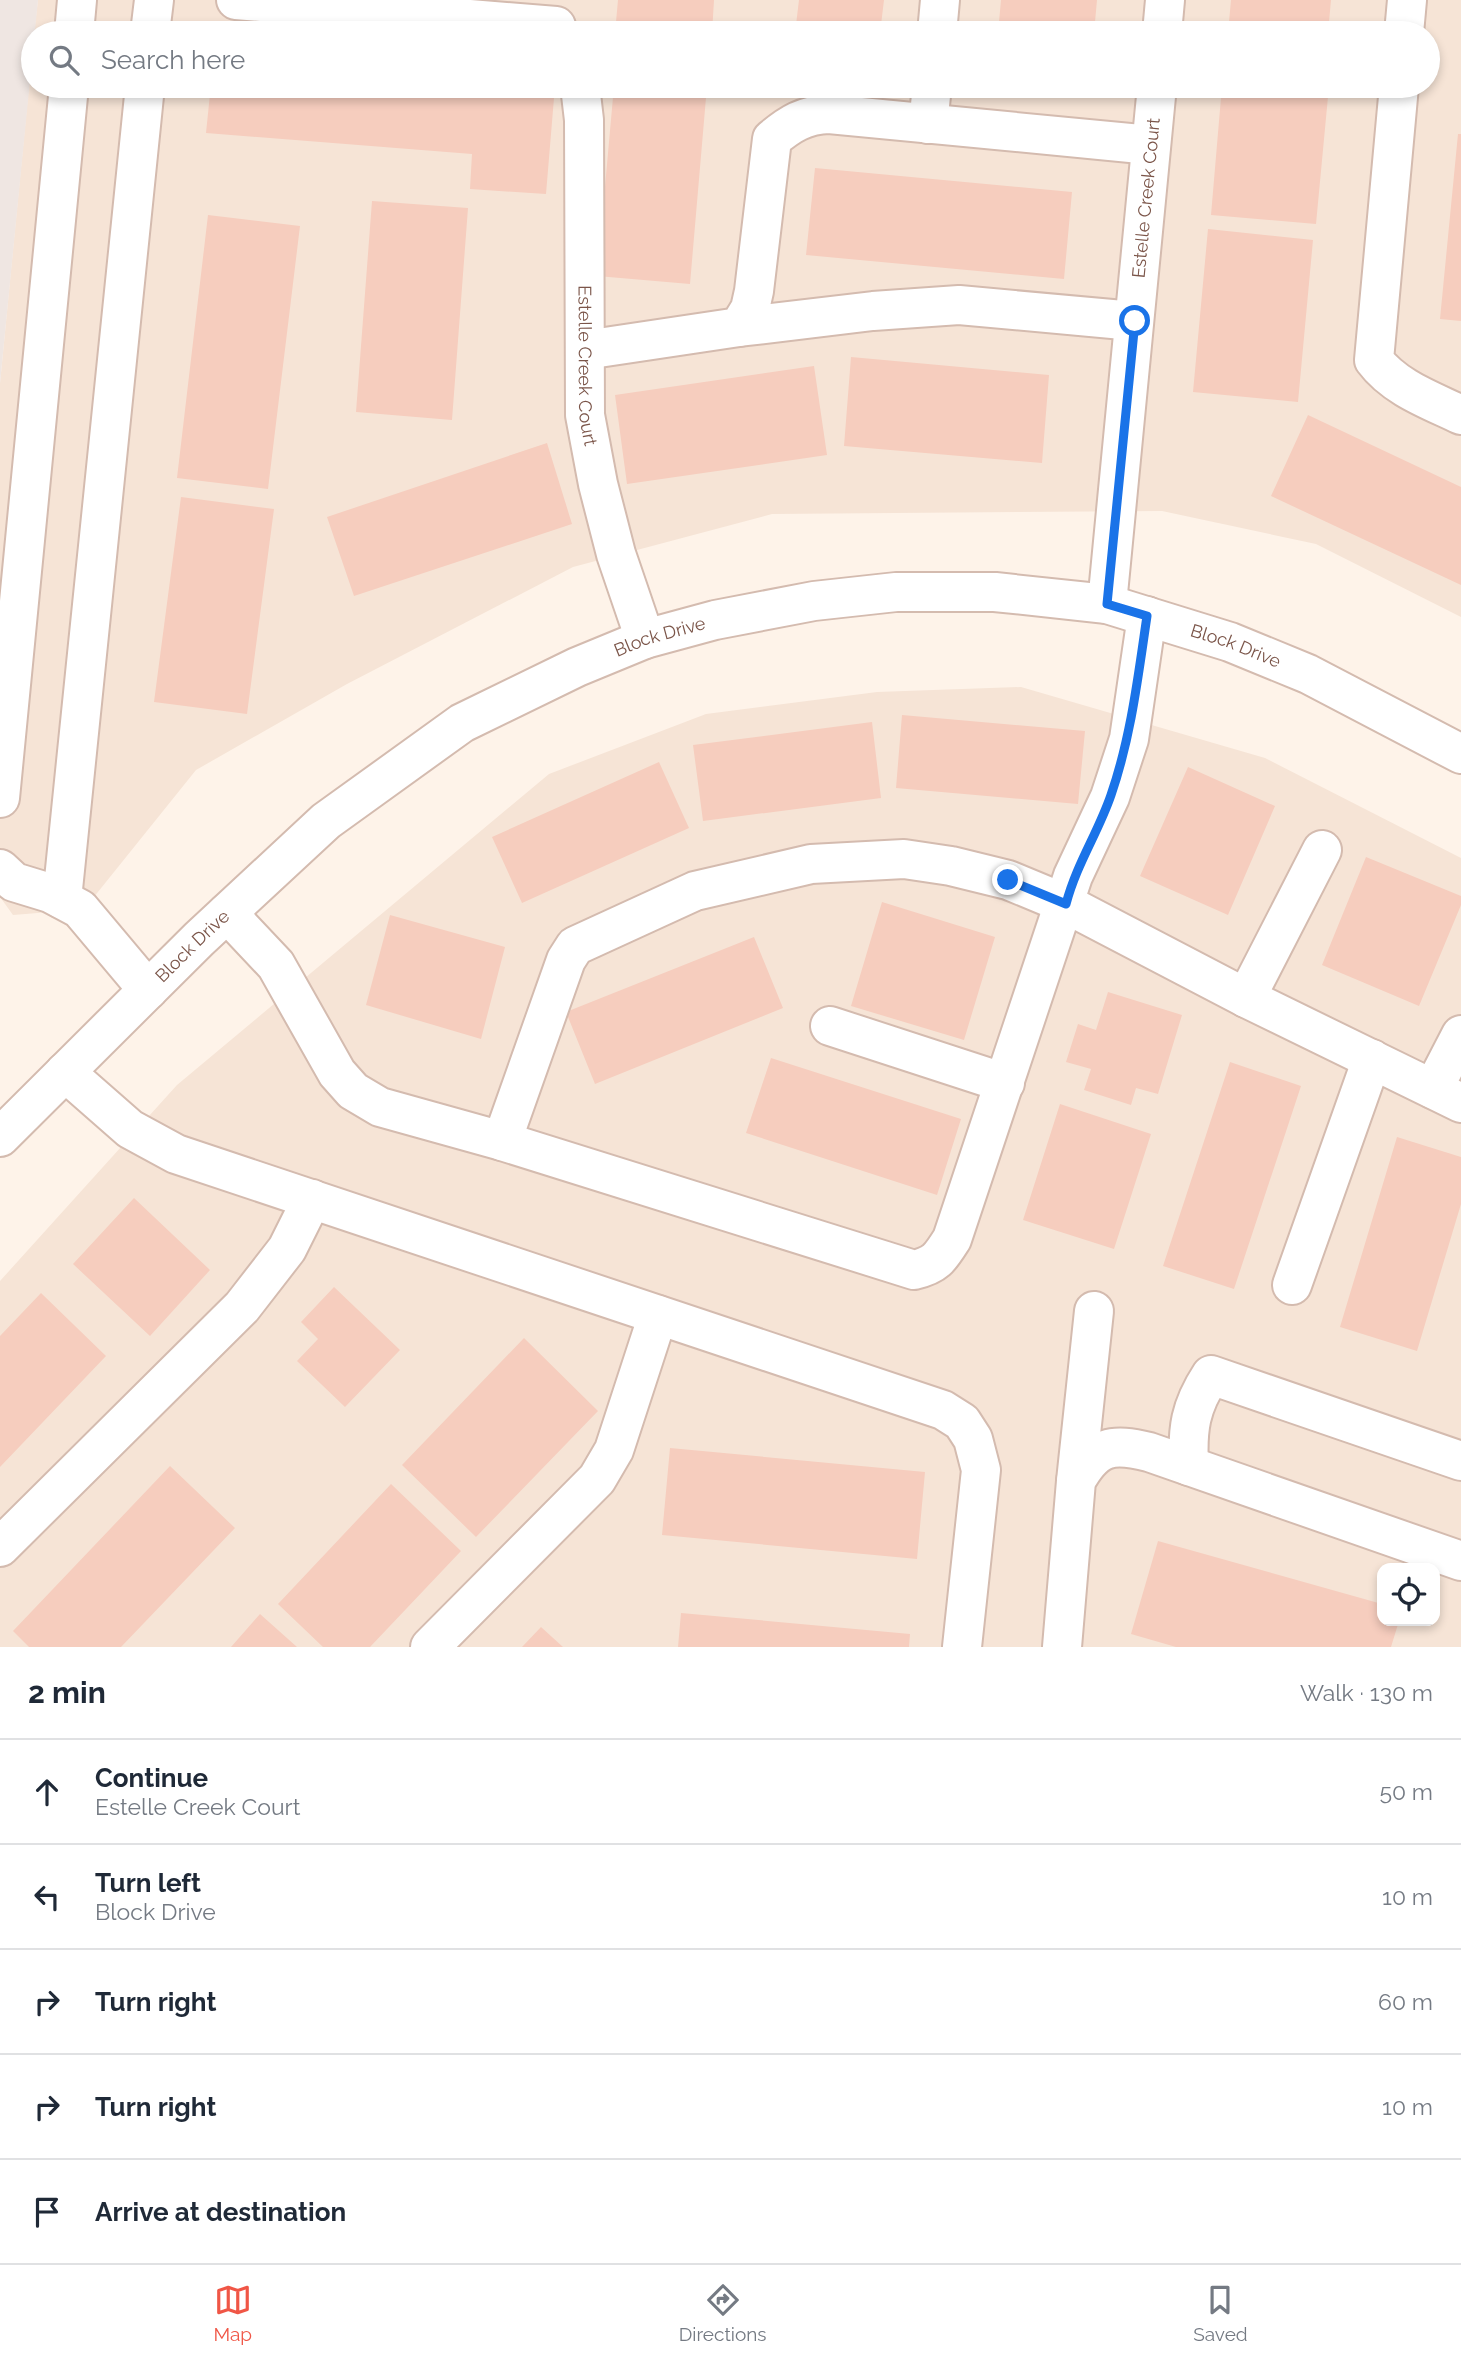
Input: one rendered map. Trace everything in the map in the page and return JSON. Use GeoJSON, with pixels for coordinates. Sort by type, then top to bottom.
{"type":"FeatureCollection","features":[{"type":"Feature","properties":{"kind":"street"},"geometry":{"type":"LineString","coordinates":[[75,21],[77,0]]}},
{"type":"Feature","properties":{"kind":"street"},"geometry":{"type":"LineString","coordinates":[[151,21],[154,0]]}},
{"type":"Feature","properties":{"kind":"street"},"geometry":{"type":"LineString","coordinates":[[236,0],[558,20]]}},
{"type":"Feature","properties":{"kind":"street"},"geometry":{"type":"LineString","coordinates":[[938,21],[940,0]]}},
{"type":"Feature","properties":{"kind":"street"},"geometry":{"type":"LineString","coordinates":[[1163,21],[1165,0]]}},
{"type":"Feature","properties":{"kind":"street"},"geometry":{"type":"LineString","coordinates":[[1405,21],[1407,0]]}},
{"type":"Feature","properties":{"kind":"street"},"geometry":{"type":"LineString","coordinates":[[0,798],[68,98]]}},
{"type":"Feature","properties":{"kind":"street"},"geometry":{"type":"LineString","coordinates":[[62,900],[144,98]]}},
{"type":"Feature","properties":{"kind":"street","name":"Estelle Creek Court"},"geometry":{"type":"LineString","coordinates":[[581,98],[584,120],[586,415],[598,484],[615,554],[645,639]]}},
{"type":"Feature","properties":{"kind":"street"},"geometry":{"type":"LineString","coordinates":[[928,124],[931,98]]}},
{"type":"Feature","properties":{"kind":"street","name":"Estelle Creek Court"},"geometry":{"type":"LineString","coordinates":[[1107,604],[1156,98]]}},
{"type":"Feature","properties":{"kind":"street"},"geometry":{"type":"LineString","coordinates":[[1398,98],[1374,360],[1395,382],[1461,415]]}},
{"type":"Feature","properties":{"kind":"street"},"geometry":{"type":"LineString","coordinates":[[739,327],[750,309],[754,291],[772,139],[797,119],[815,114],[1151,145]]}},
{"type":"Feature","properties":{"kind":"street"},"geometry":{"type":"LineString","coordinates":[[585,350],[739,327],[873,311],[959,305],[1135,321]]}},
{"type":"Feature","properties":{"kind":"street","name":"Block Drive"},"geometry":{"type":"LineString","coordinates":[[0,1137],[227,913],[326,821],[462,723],[577,667],[645,639],[715,620],[802,603],[896,592],[995,592],[1107,604],[1230,642],[1308,674],[1461,754]]}},
{"type":"Feature","properties":{"kind":"street"},"geometry":{"type":"LineString","coordinates":[[227,913],[276,965],[337,1073],[353,1091],[380,1107],[502,1141],[914,1270],[930,1266],[940,1258],[952,1239],[1066,904],[1073,876],[1110,797],[1129,739],[1147,616]]}},
{"type":"Feature","properties":{"kind":"street"},"geometry":{"type":"LineString","coordinates":[[1246,998],[1322,850]]}},
{"type":"Feature","properties":{"kind":"street"},"geometry":{"type":"LineString","coordinates":[[502,1141],[566,960],[575,946],[695,891],[811,864],[904,859],[951,866],[1008,880],[1066,904],[1246,998],[1447,1096],[1461,1035]]}},
{"type":"Feature","properties":{"kind":"street"},"geometry":{"type":"LineString","coordinates":[[0,869],[14,882],[80,909],[148,990]]}},
{"type":"Feature","properties":{"kind":"street"},"geometry":{"type":"LineString","coordinates":[[830,1026],[1005,1083]]}},
{"type":"Feature","properties":{"kind":"street"},"geometry":{"type":"LineString","coordinates":[[1292,1285],[1372,1059]]}},
{"type":"Feature","properties":{"kind":"street"},"geometry":{"type":"LineString","coordinates":[[65,1072],[130,1129],[176,1154],[943,1410],[962,1422],[973,1439],[981,1470],[962,1647]]}},
{"type":"Feature","properties":{"kind":"street"},"geometry":{"type":"LineString","coordinates":[[0,1547],[242,1307],[288,1249],[312,1199]]}},
{"type":"Feature","properties":{"kind":"street"},"geometry":{"type":"LineString","coordinates":[[1062,1647],[1094,1311]]}},
{"type":"Feature","properties":{"kind":"street"},"geometry":{"type":"LineString","coordinates":[[430,1647],[597,1479],[617,1441],[658,1315]]}},
{"type":"Feature","properties":{"kind":"street"},"geometry":{"type":"LineString","coordinates":[[1189,1466],[1187,1435],[1192,1410],[1210,1375],[1461,1461]]}},
{"type":"Feature","properties":{"kind":"street"},"geometry":{"type":"LineString","coordinates":[[1076,1481],[1086,1463],[1103,1450],[1125,1446],[1461,1561]]}},
{"type":"Feature","properties":{"kind":"shaded area"},"geometry":{"type":"Polygon","coordinates":[[[0,0],[38,0],[36,21],[21,21],[21,98],[28,98],[0,383],[0,0]]]}},
{"type":"Feature","properties":{"kind":"shaded area"},"geometry":{"type":"Polygon","coordinates":[[[38,0],[1461,0],[1461,617],[1316,544],[1162,511],[772,514],[573,567],[347,684],[196,770],[69,928],[50,912],[13,915],[0,897],[0,383],[28,98],[1440,98],[1440,21],[35,21],[38,0]]]}},
{"type":"Feature","properties":{"kind":"shaded area"},"geometry":{"type":"Polygon","coordinates":[[[1021,687],[1265,758],[1461,858],[1461,1647],[0,1647],[0,1281],[177,1085],[549,774],[706,714],[877,692],[1021,687]]]}},
{"type":"Feature","properties":{"kind":"building"},"geometry":{"type":"Polygon","coordinates":[[[618,0],[714,0],[713,21],[616,21],[618,0]]]}},
{"type":"Feature","properties":{"kind":"building"},"geometry":{"type":"Polygon","coordinates":[[[799,0],[884,0],[881,21],[796,21],[799,0]]]}},
{"type":"Feature","properties":{"kind":"building"},"geometry":{"type":"Polygon","coordinates":[[[1001,0],[1097,0],[1095,21],[999,21],[1001,0]]]}},
{"type":"Feature","properties":{"kind":"building"},"geometry":{"type":"Polygon","coordinates":[[[1231,0],[1331,0],[1329,21],[1229,21],[1231,0]]]}},
{"type":"Feature","properties":{"kind":"building"},"geometry":{"type":"Polygon","coordinates":[[[210,98],[554,98],[546,194],[470,189],[472,154],[206,133],[210,98]]]}},
{"type":"Feature","properties":{"kind":"building"},"geometry":{"type":"Polygon","coordinates":[[[613,98],[706,98],[690,284],[597,276],[613,98]]]}},
{"type":"Feature","properties":{"kind":"building"},"geometry":{"type":"Polygon","coordinates":[[[1221,98],[1328,98],[1316,224],[1211,215],[1221,98]]]}},
{"type":"Feature","properties":{"kind":"building"},"geometry":{"type":"Polygon","coordinates":[[[1458,134],[1461,134],[1461,321],[1440,319],[1458,134]]]}},
{"type":"Feature","properties":{"kind":"building"},"geometry":{"type":"Polygon","coordinates":[[[815,168],[1072,192],[1064,279],[806,255],[815,168]]]}},
{"type":"Feature","properties":{"kind":"building"},"geometry":{"type":"Polygon","coordinates":[[[372,201],[468,208],[452,420],[356,412],[372,201]]]}},
{"type":"Feature","properties":{"kind":"building"},"geometry":{"type":"Polygon","coordinates":[[[208,215],[300,226],[268,489],[177,478],[208,215]]]}},
{"type":"Feature","properties":{"kind":"building"},"geometry":{"type":"Polygon","coordinates":[[[1208,229],[1313,240],[1298,402],[1193,392],[1208,229]]]}},
{"type":"Feature","properties":{"kind":"building"},"geometry":{"type":"Polygon","coordinates":[[[851,357],[1049,375],[1042,463],[844,446],[851,357]]]}},
{"type":"Feature","properties":{"kind":"building"},"geometry":{"type":"Polygon","coordinates":[[[814,366],[827,455],[627,484],[615,395],[814,366]]]}},
{"type":"Feature","properties":{"kind":"building"},"geometry":{"type":"Polygon","coordinates":[[[1308,415],[1461,487],[1461,585],[1271,496],[1308,415]]]}},
{"type":"Feature","properties":{"kind":"building"},"geometry":{"type":"Polygon","coordinates":[[[547,443],[572,524],[354,596],[327,517],[547,443]]]}},
{"type":"Feature","properties":{"kind":"building"},"geometry":{"type":"Polygon","coordinates":[[[181,497],[274,509],[247,714],[154,702],[181,497]]]}},
{"type":"Feature","properties":{"kind":"building"},"geometry":{"type":"Polygon","coordinates":[[[902,715],[1085,731],[1078,804],[896,788],[902,715]]]}},
{"type":"Feature","properties":{"kind":"building"},"geometry":{"type":"Polygon","coordinates":[[[872,722],[881,798],[703,821],[693,745],[872,722]]]}},
{"type":"Feature","properties":{"kind":"building"},"geometry":{"type":"Polygon","coordinates":[[[659,762],[689,828],[522,903],[492,837],[659,762]]]}},
{"type":"Feature","properties":{"kind":"building"},"geometry":{"type":"Polygon","coordinates":[[[1188,767],[1275,806],[1228,915],[1140,876],[1188,767]]]}},
{"type":"Feature","properties":{"kind":"building"},"geometry":{"type":"Polygon","coordinates":[[[1366,857],[1461,896],[1461,905],[1419,1006],[1322,965],[1366,857]]]}},
{"type":"Feature","properties":{"kind":"building"},"geometry":{"type":"Polygon","coordinates":[[[882,902],[995,937],[964,1040],[851,1006],[882,902]]]}},
{"type":"Feature","properties":{"kind":"building"},"geometry":{"type":"Polygon","coordinates":[[[390,915],[505,947],[481,1039],[366,1005],[390,915]]]}},
{"type":"Feature","properties":{"kind":"building"},"geometry":{"type":"Polygon","coordinates":[[[754,937],[783,1008],[595,1084],[566,1012],[754,937]]]}},
{"type":"Feature","properties":{"kind":"building"},"geometry":{"type":"Polygon","coordinates":[[[1108,992],[1182,1015],[1158,1094],[1136,1088],[1131,1105],[1084,1090],[1091,1069],[1066,1062],[1078,1024],[1096,1030],[1108,992]]]}},
{"type":"Feature","properties":{"kind":"building"},"geometry":{"type":"Polygon","coordinates":[[[771,1058],[961,1119],[937,1195],[746,1133],[771,1058]]]}},
{"type":"Feature","properties":{"kind":"building"},"geometry":{"type":"Polygon","coordinates":[[[1230,1062],[1301,1086],[1234,1289],[1163,1266],[1230,1062]]]}},
{"type":"Feature","properties":{"kind":"building"},"geometry":{"type":"Polygon","coordinates":[[[1060,1104],[1151,1134],[1114,1249],[1023,1220],[1060,1104]]]}},
{"type":"Feature","properties":{"kind":"building"},"geometry":{"type":"Polygon","coordinates":[[[1397,1137],[1461,1157],[1461,1204],[1417,1351],[1340,1327],[1397,1137]]]}},
{"type":"Feature","properties":{"kind":"building"},"geometry":{"type":"Polygon","coordinates":[[[134,1198],[210,1270],[150,1336],[73,1264],[134,1198]]]}},
{"type":"Feature","properties":{"kind":"building"},"geometry":{"type":"Polygon","coordinates":[[[334,1287],[400,1350],[345,1407],[297,1361],[318,1339],[301,1322],[334,1287]]]}},
{"type":"Feature","properties":{"kind":"building"},"geometry":{"type":"Polygon","coordinates":[[[41,1293],[106,1356],[0,1467],[0,1336],[41,1293]]]}},
{"type":"Feature","properties":{"kind":"building"},"geometry":{"type":"Polygon","coordinates":[[[524,1338],[598,1411],[476,1537],[402,1465],[524,1338]]]}},
{"type":"Feature","properties":{"kind":"building"},"geometry":{"type":"Polygon","coordinates":[[[670,1448],[925,1472],[917,1559],[662,1535],[670,1448]]]}},
{"type":"Feature","properties":{"kind":"building"},"geometry":{"type":"Polygon","coordinates":[[[170,1466],[235,1528],[121,1647],[29,1647],[13,1631],[170,1466]]]}},
{"type":"Feature","properties":{"kind":"building"},"geometry":{"type":"Polygon","coordinates":[[[391,1484],[461,1551],[370,1647],[323,1647],[278,1604],[391,1484]]]}},
{"type":"Feature","properties":{"kind":"building"},"geometry":{"type":"Polygon","coordinates":[[[1158,1541],[1377,1603],[1377,1626],[1397,1626],[1391,1647],[1176,1647],[1131,1634],[1158,1541]]]}},
{"type":"Feature","properties":{"kind":"building"},"geometry":{"type":"Polygon","coordinates":[[[681,1613],[910,1634],[909,1647],[678,1647],[681,1613]]]}},
{"type":"Feature","properties":{"kind":"building"},"geometry":{"type":"Polygon","coordinates":[[[260,1614],[297,1647],[231,1647],[260,1614]]]}},
{"type":"Feature","properties":{"kind":"building"},"geometry":{"type":"Polygon","coordinates":[[[541,1627],[563,1647],[522,1647],[541,1627]]]}},
{"type":"Feature","properties":{"kind":"route"},"geometry":{"type":"LineString","coordinates":[[1008,880],[1066,904],[1073,876],[1110,797],[1129,739],[1147,616],[1107,604],[1135,321]]}}]}
